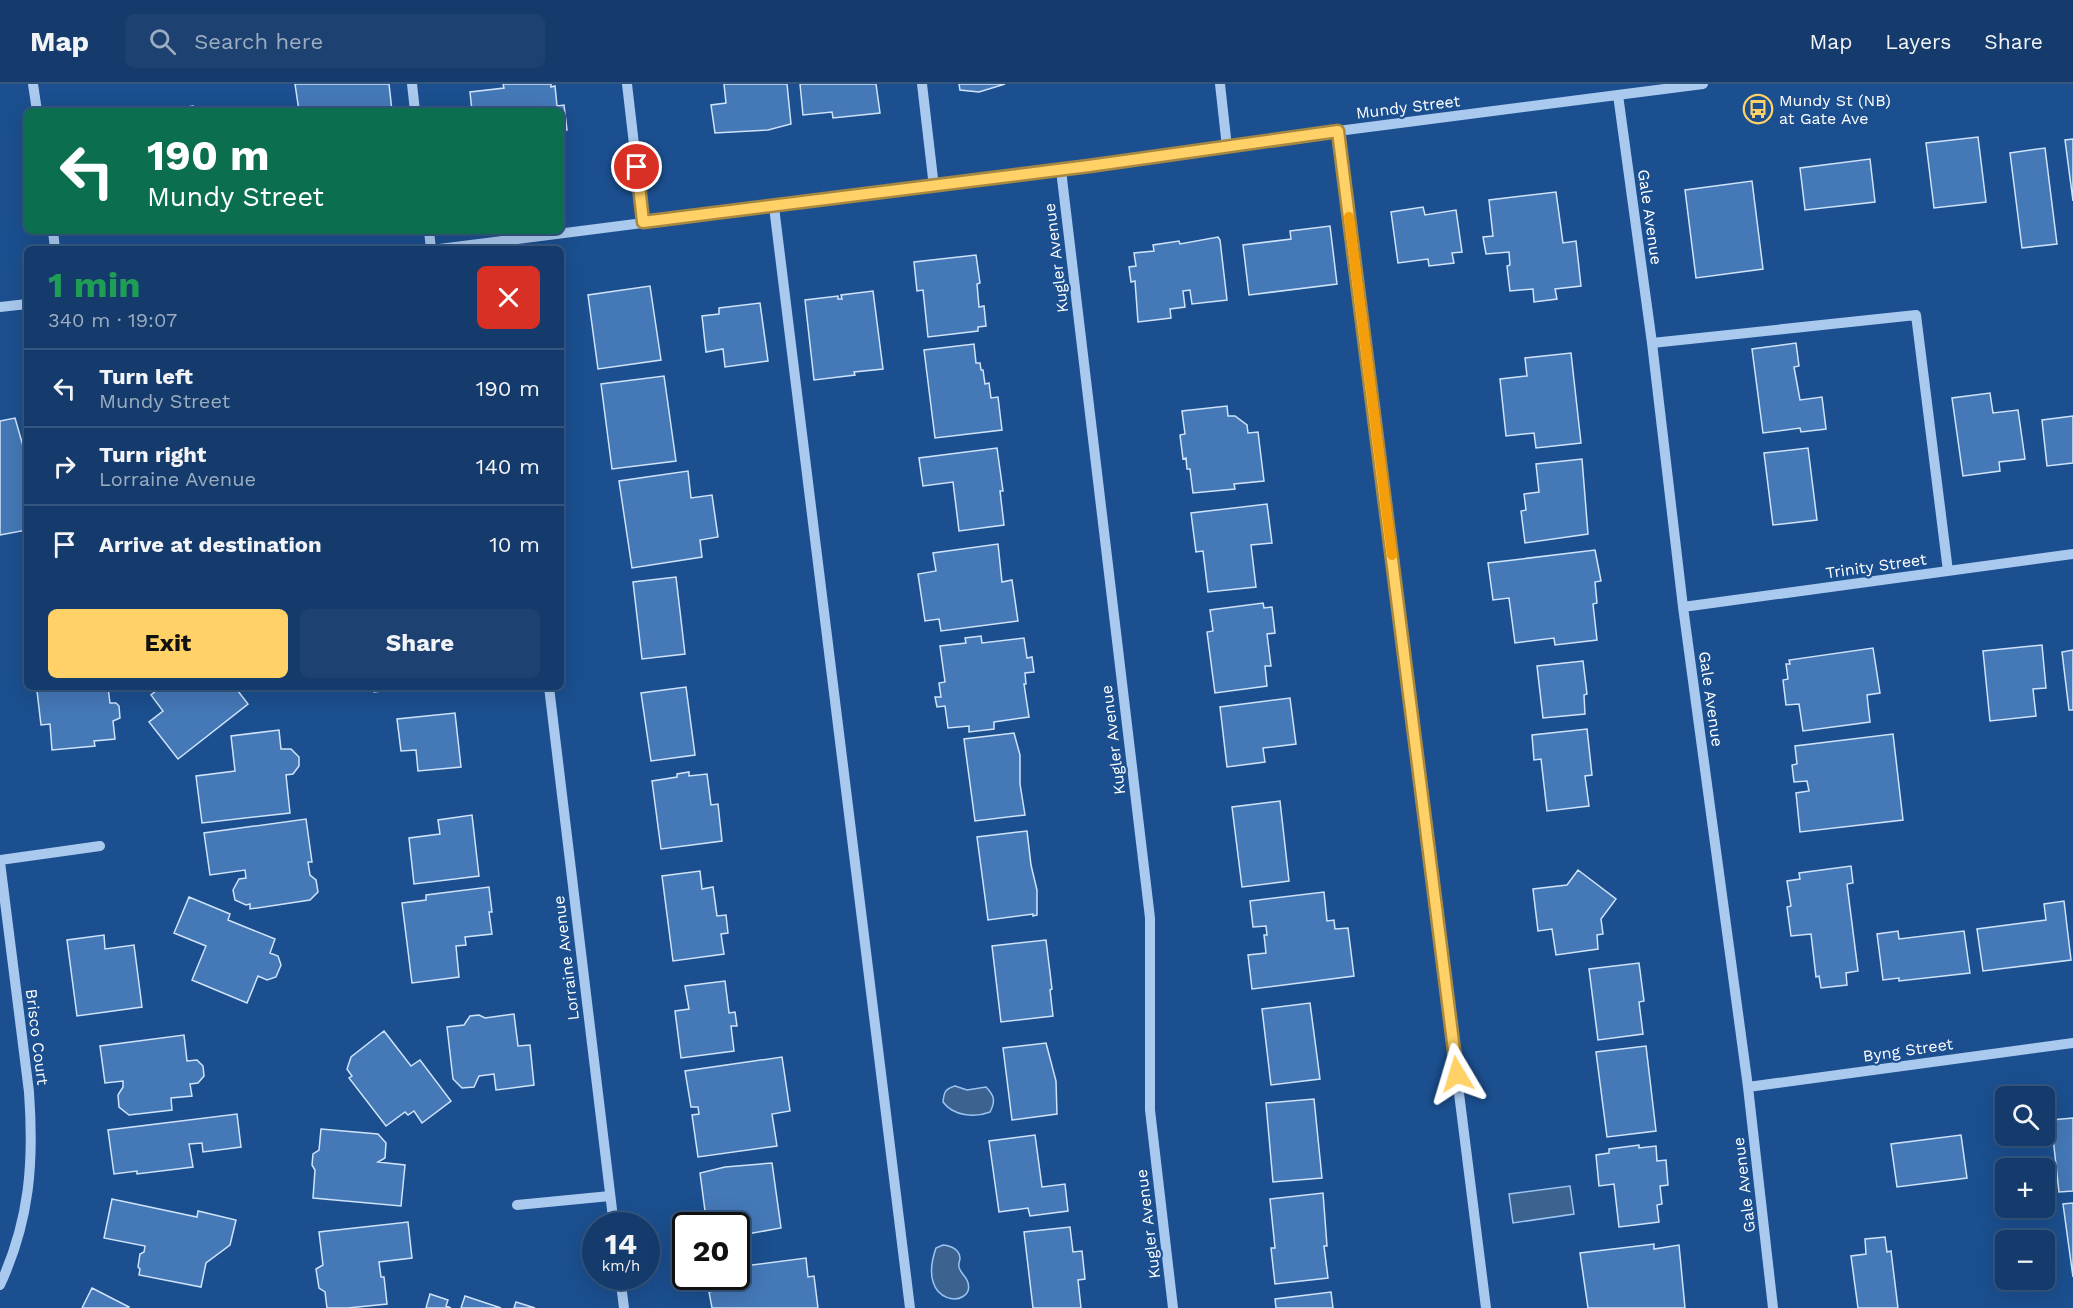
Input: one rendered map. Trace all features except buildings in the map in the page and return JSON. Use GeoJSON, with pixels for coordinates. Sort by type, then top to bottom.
{"type":"FeatureCollection","features":[{"type":"Feature","properties":{"kind":"street"},"geometry":{"type":"LineString","coordinates":[[33,84],[37,108]]}},
{"type":"Feature","properties":{"kind":"street"},"geometry":{"type":"LineString","coordinates":[[412,84],[415,108]]}},
{"type":"Feature","properties":{"kind":"street"},"geometry":{"type":"LineString","coordinates":[[627,84],[643,222]]}},
{"type":"Feature","properties":{"kind":"street"},"geometry":{"type":"LineString","coordinates":[[922,84],[934,187]]}},
{"type":"Feature","properties":{"kind":"street"},"geometry":{"type":"LineString","coordinates":[[1220,84],[1227,147]]}},
{"type":"Feature","properties":{"kind":"street","name":"Mundy Street"},"geometry":{"type":"LineString","coordinates":[[495,245],[643,222],[934,187],[1338,131],[1703,84]]}},
{"type":"Feature","properties":{"kind":"street","name":"Gale Avenue"},"geometry":{"type":"LineString","coordinates":[[1618,95],[1652,343],[1683,607],[1748,1087],[1773,1308]]}},
{"type":"Feature","properties":{"kind":"street"},"geometry":{"type":"LineString","coordinates":[[1338,131],[1486,1308]]}},
{"type":"Feature","properties":{"kind":"street","name":"Kugler Avenue"},"geometry":{"type":"LineString","coordinates":[[1061,170],[1150,918],[1150,1110],[1173,1308]]}},
{"type":"Feature","properties":{"kind":"street"},"geometry":{"type":"LineString","coordinates":[[774,207],[910,1308]]}},
{"type":"Feature","properties":{"kind":"street"},"geometry":{"type":"LineString","coordinates":[[0,307],[24,304]]}},
{"type":"Feature","properties":{"kind":"street"},"geometry":{"type":"LineString","coordinates":[[1652,343],[1916,315],[1948,571]]}},
{"type":"Feature","properties":{"kind":"street","name":"Trinity Street"},"geometry":{"type":"LineString","coordinates":[[1683,607],[2073,554]]}},
{"type":"Feature","properties":{"kind":"street","name":"Lorraine Avenue"},"geometry":{"type":"LineString","coordinates":[[549,690],[612,1212]]}},
{"type":"Feature","properties":{"kind":"street"},"geometry":{"type":"LineString","coordinates":[[0,861],[100,846]]}},
{"type":"Feature","properties":{"kind":"street","name":"Brisco Court"},"geometry":{"type":"LineString","coordinates":[[0,861],[32,1125],[27,1206],[16,1245],[0,1285]]}},
{"type":"Feature","properties":{"kind":"street","name":"Byng Street"},"geometry":{"type":"LineString","coordinates":[[1748,1087],[2073,1043]]}},
{"type":"Feature","properties":{"kind":"street"},"geometry":{"type":"LineString","coordinates":[[517,1205],[610,1196]]}},
{"type":"Feature","properties":{"kind":"street"},"geometry":{"type":"LineString","coordinates":[[622,1290],[624,1308]]}},
{"type":"Feature","properties":{"kind":"water"},"geometry":{"type":"Polygon","coordinates":[[[955,1086],[967,1090],[986,1087],[993,1098],[990,1112],[965,1115],[947,1107],[943,1102],[945,1093],[955,1086]]]}},
{"type":"Feature","properties":{"kind":"water"},"geometry":{"type":"Polygon","coordinates":[[[1570,1186],[1574,1214],[1513,1223],[1509,1194],[1570,1186]]]}},
{"type":"Feature","properties":{"kind":"water"},"geometry":{"type":"Polygon","coordinates":[[[943,1245],[954,1248],[958,1252],[959,1266],[968,1283],[968,1291],[963,1297],[955,1299],[947,1297],[939,1292],[933,1282],[932,1268],[936,1248],[943,1245]]]}},
{"type":"Feature","properties":{"kind":"slow traffic"},"geometry":{"type":"LineString","coordinates":[[1349,217],[1392,555]]}},
{"type":"Feature","properties":{"kind":"place","name":"Mundy St (NB) at Gate Ave"},"geometry":{"type":"Point","coordinates":[1758,109]}},
{"type":"Feature","properties":{"kind":"route"},"geometry":{"type":"LineString","coordinates":[[637,167],[643,222],[1089,166],[1338,131],[1457,1074]]}}]}
